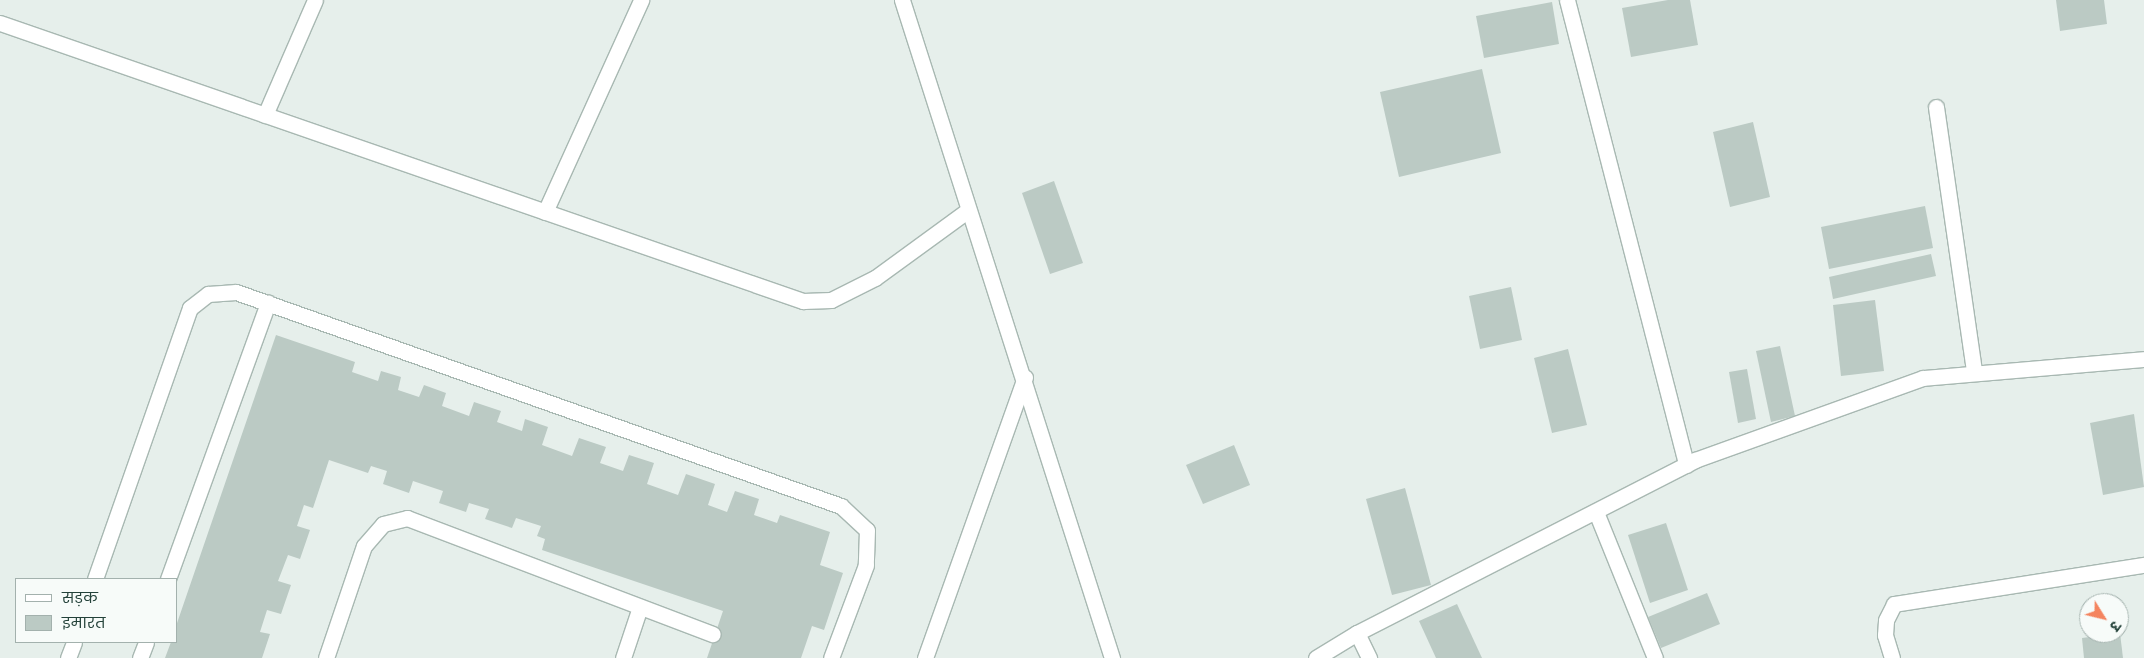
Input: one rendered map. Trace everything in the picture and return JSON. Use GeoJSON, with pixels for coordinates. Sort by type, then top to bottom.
{"type":"FeatureCollection","features":[{"type":"Feature","properties":{"kind":"street"},"geometry":{"type":"LineString","coordinates":[[265,115],[315,0]]}},
{"type":"Feature","properties":{"kind":"street"},"geometry":{"type":"LineString","coordinates":[[544,212],[641,0]]}},
{"type":"Feature","properties":{"kind":"street"},"geometry":{"type":"LineString","coordinates":[[902,0],[967,211],[1025,378],[1112,658]]}},
{"type":"Feature","properties":{"kind":"street"},"geometry":{"type":"LineString","coordinates":[[1567,0],[1686,465]]}},
{"type":"Feature","properties":{"kind":"street"},"geometry":{"type":"LineString","coordinates":[[0,23],[803,301],[831,300],[876,278],[967,211]]}},
{"type":"Feature","properties":{"kind":"street"},"geometry":{"type":"LineString","coordinates":[[1936,107],[1974,372]]}},
{"type":"Feature","properties":{"kind":"street"},"geometry":{"type":"LineString","coordinates":[[95,578],[190,308],[208,294],[236,292],[841,506],[867,530],[866,565],[830,658]]}},
{"type":"Feature","properties":{"kind":"street"},"geometry":{"type":"LineString","coordinates":[[168,578],[268,303]]}},
{"type":"Feature","properties":{"kind":"street"},"geometry":{"type":"LineString","coordinates":[[1316,658],[1356,633],[1686,465],[1923,378],[1974,372],[2144,359]]}},
{"type":"Feature","properties":{"kind":"street"},"geometry":{"type":"LineString","coordinates":[[925,658],[1025,378]]}},
{"type":"Feature","properties":{"kind":"street"},"geometry":{"type":"LineString","coordinates":[[1596,512],[1655,658]]}},
{"type":"Feature","properties":{"kind":"street"},"geometry":{"type":"LineString","coordinates":[[326,658],[364,546],[383,524],[407,518],[713,634]]}},
{"type":"Feature","properties":{"kind":"street"},"geometry":{"type":"LineString","coordinates":[[1892,658],[1885,635],[1886,620],[1894,604],[2144,565]]}},
{"type":"Feature","properties":{"kind":"street"},"geometry":{"type":"LineString","coordinates":[[623,658],[640,607]]}},
{"type":"Feature","properties":{"kind":"street"},"geometry":{"type":"LineString","coordinates":[[1356,633],[1369,658]]}},
{"type":"Feature","properties":{"kind":"street"},"geometry":{"type":"LineString","coordinates":[[68,658],[74,643]]}},
{"type":"Feature","properties":{"kind":"street"},"geometry":{"type":"LineString","coordinates":[[140,658],[146,643]]}},
{"type":"Feature","properties":{"kind":"building"},"geometry":{"type":"Polygon","coordinates":[[[1668,0],[1690,0],[1698,45],[1631,57],[1622,8],[1668,0]]]}},
{"type":"Feature","properties":{"kind":"building"},"geometry":{"type":"Polygon","coordinates":[[[2056,0],[2104,0],[2107,24],[2060,31],[2056,0]]]}},
{"type":"Feature","properties":{"kind":"building"},"geometry":{"type":"Polygon","coordinates":[[[1552,2],[1559,44],[1484,58],[1476,16],[1552,2]]]}},
{"type":"Feature","properties":{"kind":"building"},"geometry":{"type":"Polygon","coordinates":[[[1482,69],[1501,153],[1399,177],[1380,92],[1482,69]]]}},
{"type":"Feature","properties":{"kind":"building"},"geometry":{"type":"Polygon","coordinates":[[[1753,122],[1770,197],[1730,207],[1713,132],[1753,122]]]}},
{"type":"Feature","properties":{"kind":"building"},"geometry":{"type":"Polygon","coordinates":[[[1054,181],[1083,263],[1050,274],[1022,193],[1054,181]]]}},
{"type":"Feature","properties":{"kind":"building"},"geometry":{"type":"Polygon","coordinates":[[[1925,206],[1933,248],[1829,269],[1821,227],[1925,206]]]}},
{"type":"Feature","properties":{"kind":"building"},"geometry":{"type":"Polygon","coordinates":[[[1931,254],[1936,276],[1833,299],[1829,277],[1931,254]]]}},
{"type":"Feature","properties":{"kind":"building"},"geometry":{"type":"Polygon","coordinates":[[[1511,287],[1522,340],[1480,349],[1469,296],[1511,287]]]}},
{"type":"Feature","properties":{"kind":"building"},"geometry":{"type":"Polygon","coordinates":[[[1875,300],[1884,371],[1841,376],[1833,305],[1875,300]]]}},
{"type":"Feature","properties":{"kind":"building"},"geometry":{"type":"Polygon","coordinates":[[[276,335],[355,362],[352,372],[378,381],[381,371],[401,377],[398,390],[419,397],[424,385],[446,393],[442,406],[469,416],[474,402],[501,411],[497,422],[522,431],[525,419],[548,427],[542,445],[572,456],[579,438],[606,447],[600,463],[623,471],[629,455],[654,463],[647,484],[678,495],[686,474],[715,484],[708,505],[727,512],[735,491],[759,499],[754,515],[777,523],[780,515],[830,532],[820,565],[843,573],[824,630],[812,626],[801,658],[707,658],[723,611],[542,550],[545,539],[537,536],[541,526],[516,518],[512,528],[485,519],[489,509],[469,503],[466,512],[439,503],[443,491],[413,481],[409,493],[383,484],[387,471],[371,466],[368,473],[329,460],[313,508],[304,505],[297,526],[310,530],[300,559],[288,555],[278,581],[291,585],[281,614],[267,610],[260,632],[270,634],[262,658],[165,658],[171,643],[178,643],[178,620],[276,335]]]}},
{"type":"Feature","properties":{"kind":"building"},"geometry":{"type":"Polygon","coordinates":[[[1780,346],[1795,416],[1771,422],[1756,351],[1780,346]]]}},
{"type":"Feature","properties":{"kind":"building"},"geometry":{"type":"Polygon","coordinates":[[[1568,349],[1587,425],[1552,433],[1534,358],[1568,349]]]}},
{"type":"Feature","properties":{"kind":"building"},"geometry":{"type":"Polygon","coordinates":[[[1747,369],[1756,419],[1738,423],[1729,372],[1747,369]]]}},
{"type":"Feature","properties":{"kind":"building"},"geometry":{"type":"Polygon","coordinates":[[[2134,414],[2144,487],[2103,495],[2090,423],[2134,414]]]}},
{"type":"Feature","properties":{"kind":"building"},"geometry":{"type":"Polygon","coordinates":[[[1234,445],[1250,485],[1203,504],[1186,465],[1234,445]]]}},
{"type":"Feature","properties":{"kind":"building"},"geometry":{"type":"Polygon","coordinates":[[[1405,488],[1431,585],[1392,595],[1366,499],[1405,488]]]}},
{"type":"Feature","properties":{"kind":"building"},"geometry":{"type":"Polygon","coordinates":[[[1666,523],[1688,590],[1650,603],[1628,535],[1666,523]]]}},
{"type":"Feature","properties":{"kind":"building"},"geometry":{"type":"Polygon","coordinates":[[[1707,593],[1720,624],[1661,648],[1648,617],[1707,593]]]}},
{"type":"Feature","properties":{"kind":"building"},"geometry":{"type":"Polygon","coordinates":[[[1457,604],[1482,658],[1436,658],[1419,621],[1457,604]]]}},
{"type":"Feature","properties":{"kind":"building"},"geometry":{"type":"Polygon","coordinates":[[[2082,643],[2121,643],[2123,658],[2084,658],[2082,643]]]}}]}
